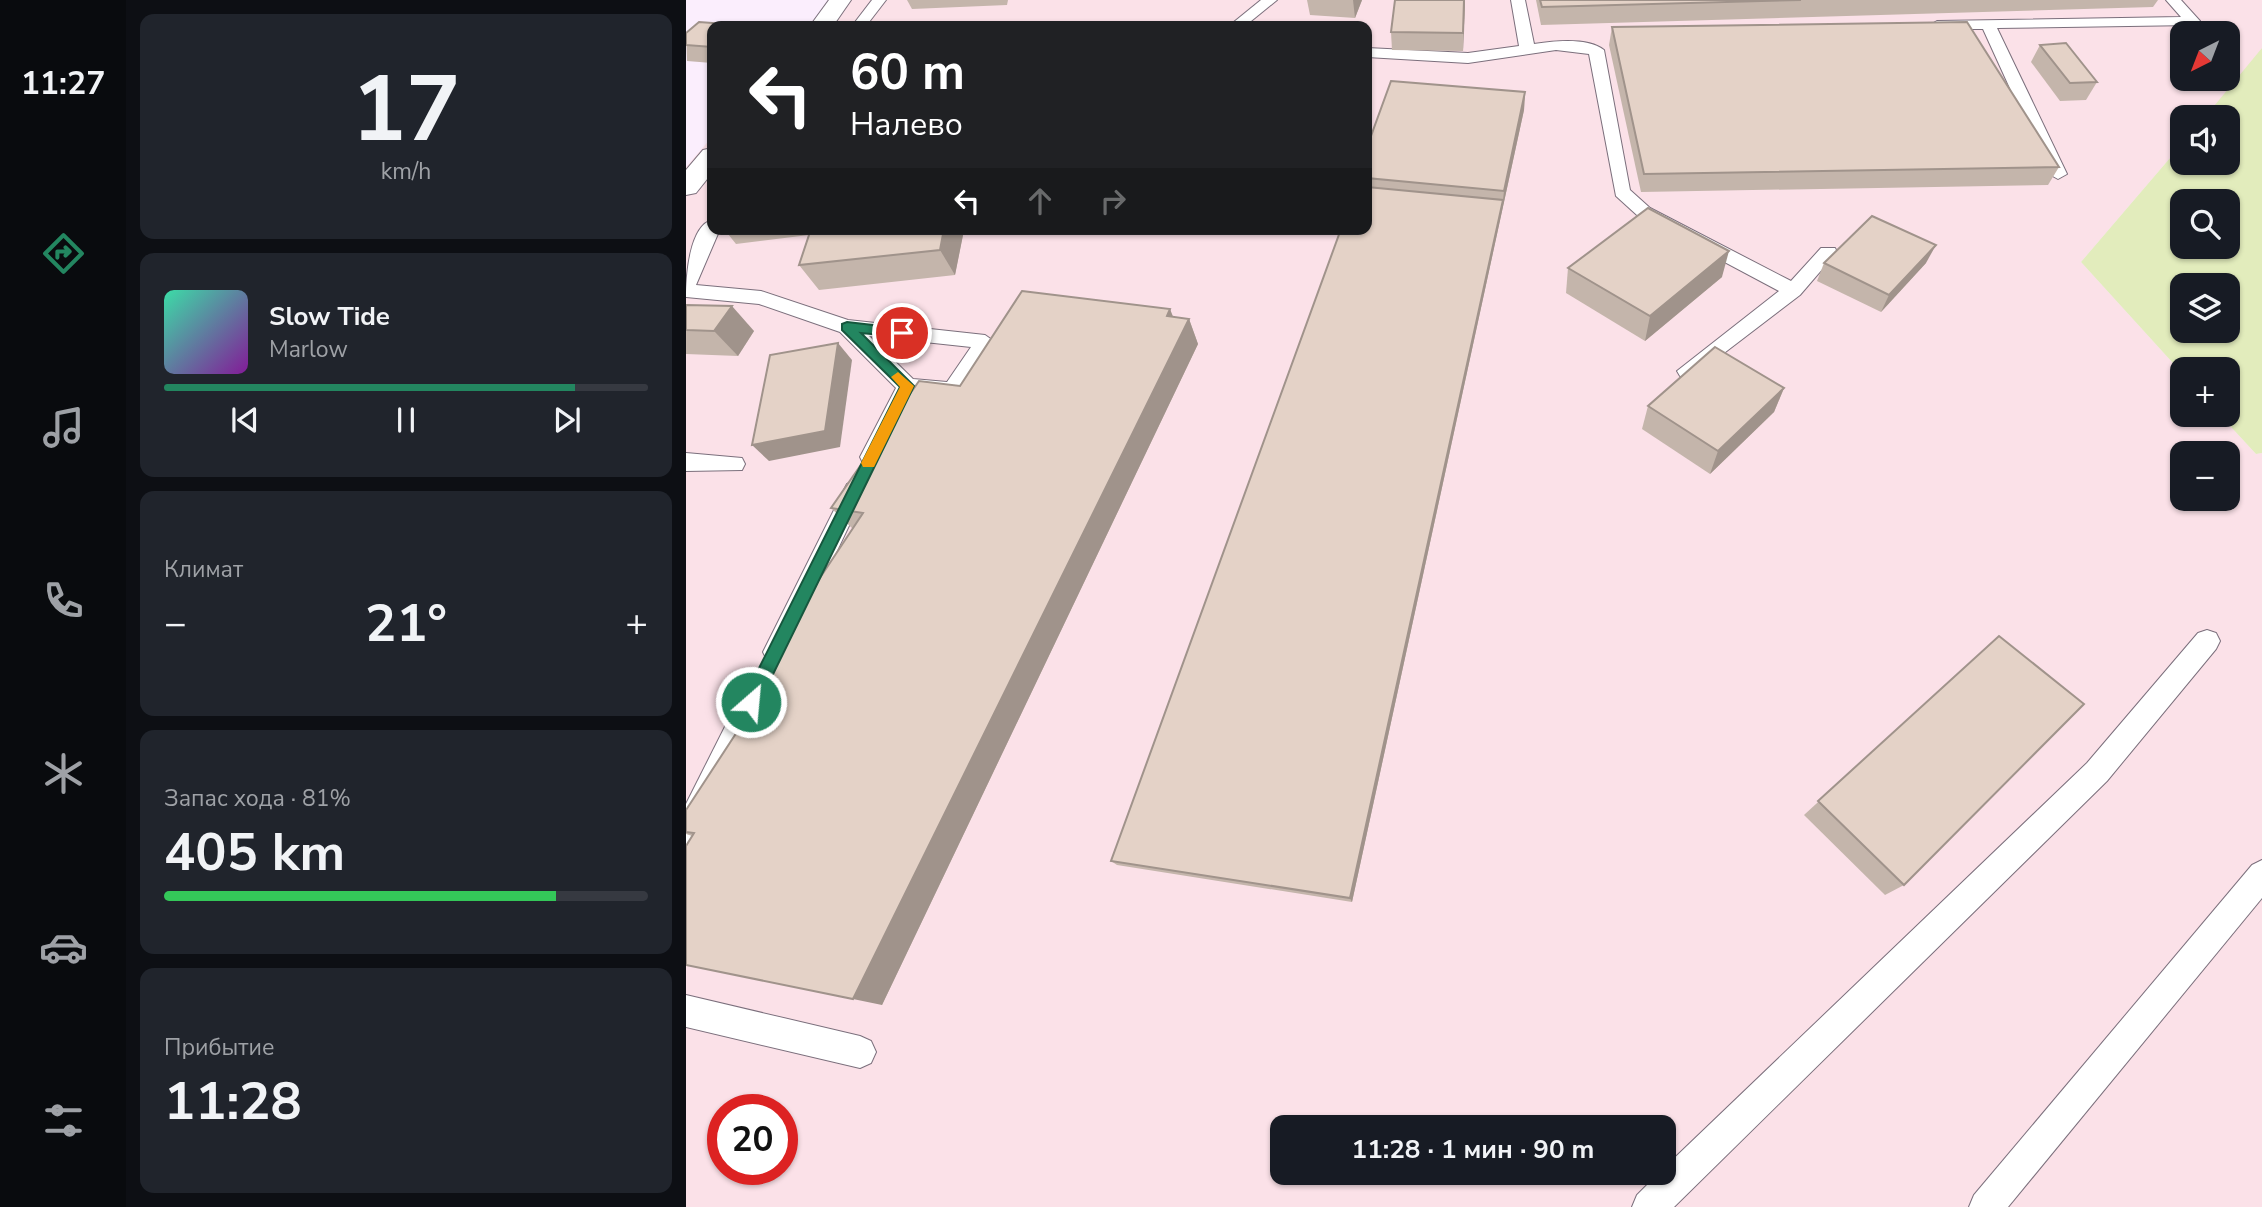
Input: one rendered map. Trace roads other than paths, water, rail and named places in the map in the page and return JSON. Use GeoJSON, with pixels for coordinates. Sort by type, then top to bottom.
{"type":"FeatureCollection","features":[{"type":"Feature","properties":{"kind":"street"},"geometry":{"type":"LineString","coordinates":[[825,21],[840,0]]}},
{"type":"Feature","properties":{"kind":"street"},"geometry":{"type":"LineString","coordinates":[[686,187],[707,162]]}},
{"type":"Feature","properties":{"kind":"lane"},"geometry":{"type":"LineString","coordinates":[[863,21],[879,0]]}},
{"type":"Feature","properties":{"kind":"lane"},"geometry":{"type":"LineString","coordinates":[[1243,21],[1270,0]]}},
{"type":"Feature","properties":{"kind":"lane"},"geometry":{"type":"LineString","coordinates":[[1518,0],[1527,49]]}},
{"type":"Feature","properties":{"kind":"lane"},"geometry":{"type":"LineString","coordinates":[[1919,25],[2193,21],[2173,0]]}},
{"type":"Feature","properties":{"kind":"lane"},"geometry":{"type":"LineString","coordinates":[[1988,24],[2059,174]]}},
{"type":"Feature","properties":{"kind":"lane"},"geometry":{"type":"LineString","coordinates":[[1372,53],[1468,58],[1606,35]]}},
{"type":"Feature","properties":{"kind":"lane"},"geometry":{"type":"LineString","coordinates":[[1556,45],[1596,50],[1622,192],[1644,212],[1793,290]]}},
{"type":"Feature","properties":{"kind":"lane"},"geometry":{"type":"LineString","coordinates":[[708,235],[686,288],[761,298],[847,327],[985,342],[953,390],[907,386],[847,327]]}},
{"type":"Feature","properties":{"kind":"lane"},"geometry":{"type":"LineString","coordinates":[[1688,371],[1793,290],[1828,252]]}},
{"type":"Feature","properties":{"kind":"lane"},"geometry":{"type":"LineString","coordinates":[[686,834],[907,386]]}},
{"type":"Feature","properties":{"kind":"lane"},"geometry":{"type":"LineString","coordinates":[[686,462],[734,464]]}},
{"type":"Feature","properties":{"kind":"lane"},"geometry":{"type":"LineString","coordinates":[[1649,1207],[2097,772],[2207,641]]}},
{"type":"Feature","properties":{"kind":"lane"},"geometry":{"type":"LineString","coordinates":[[1986,1207],[2262,875]]}},
{"type":"Feature","properties":{"kind":"lane"},"geometry":{"type":"LineString","coordinates":[[686,1011],[860,1052]]}}]}
